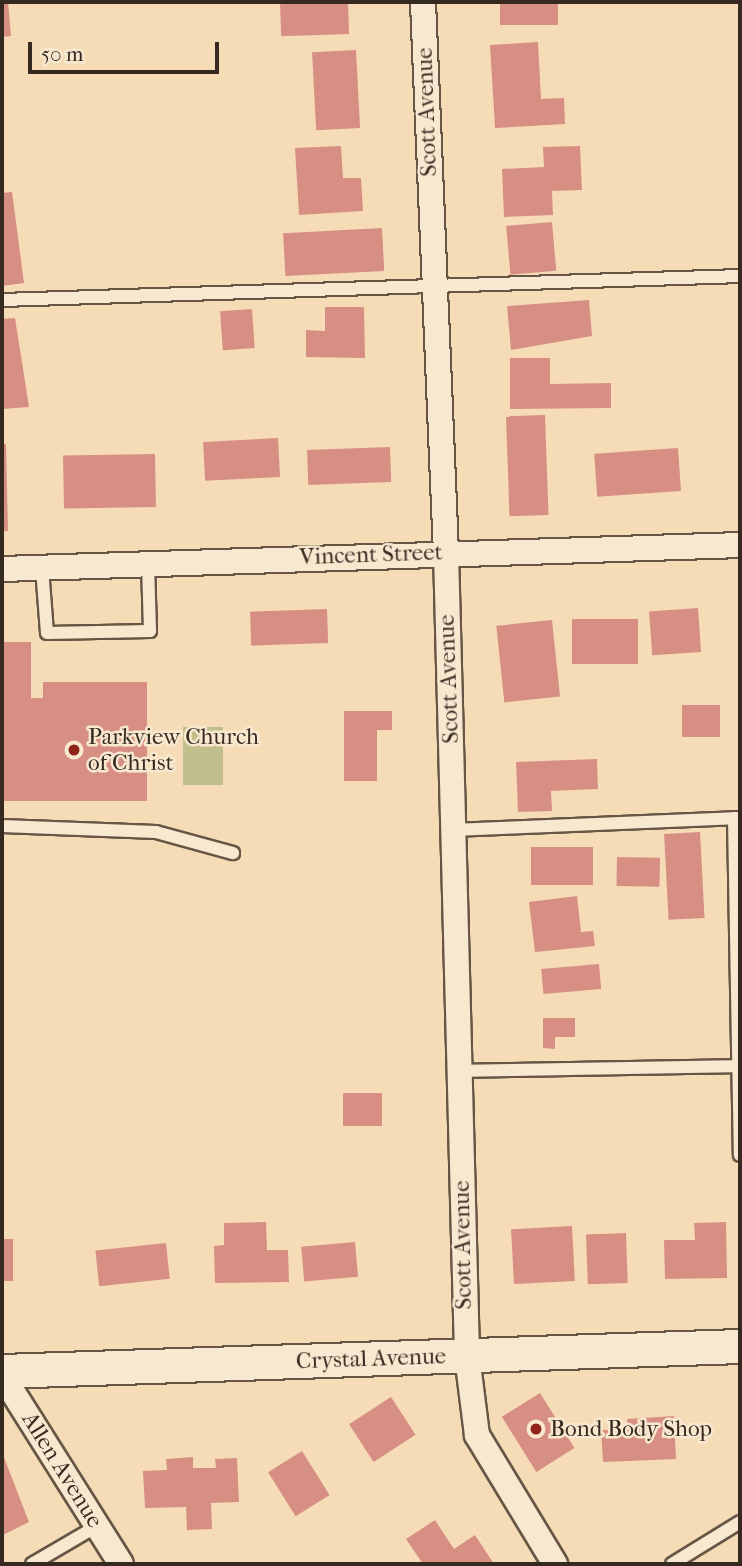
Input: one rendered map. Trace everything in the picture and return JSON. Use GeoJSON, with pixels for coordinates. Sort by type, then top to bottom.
{"type":"FeatureCollection","features":[{"type":"Feature","properties":{"kind":"street","name":"Scott Avenue"},"geometry":{"type":"LineString","coordinates":[[423,2],[446,552],[467,1356],[477,1435],[555,1564]]}},
{"type":"Feature","properties":{"kind":"street","name":"Vincent Street"},"geometry":{"type":"LineString","coordinates":[[2,569],[446,552],[740,545]]}},
{"type":"Feature","properties":{"kind":"street","name":"Crystal Avenue"},"geometry":{"type":"LineString","coordinates":[[2,1373],[740,1346]]}},
{"type":"Feature","properties":{"kind":"street","name":"Allen Avenue"},"geometry":{"type":"LineString","coordinates":[[2,1373],[121,1564]]}},
{"type":"Feature","properties":{"kind":"lane"},"geometry":{"type":"LineString","coordinates":[[2,300],[740,276]]}},
{"type":"Feature","properties":{"kind":"lane"},"geometry":{"type":"LineString","coordinates":[[42,568],[47,633],[150,631],[148,564]]}},
{"type":"Feature","properties":{"kind":"lane"},"geometry":{"type":"LineString","coordinates":[[453,830],[737,818],[740,1155]]}},
{"type":"Feature","properties":{"kind":"lane"},"geometry":{"type":"LineString","coordinates":[[2,826],[156,832],[233,853]]}},
{"type":"Feature","properties":{"kind":"lane"},"geometry":{"type":"LineString","coordinates":[[459,1071],[739,1066]]}},
{"type":"Feature","properties":{"kind":"lane"},"geometry":{"type":"LineString","coordinates":[[672,1564],[740,1522]]}},
{"type":"Feature","properties":{"kind":"lane"},"geometry":{"type":"LineString","coordinates":[[32,1564],[97,1526]]}},
{"type":"Feature","properties":{"kind":"shaded area"},"geometry":{"type":"Polygon","coordinates":[[[183,727],[223,727],[223,785],[183,785],[183,727]]]}},
{"type":"Feature","properties":{"kind":"building"},"geometry":{"type":"Polygon","coordinates":[[[2,2],[8,2],[11,36],[2,37],[2,2]]]}},
{"type":"Feature","properties":{"kind":"building"},"geometry":{"type":"Polygon","coordinates":[[[348,2],[349,34],[281,36],[280,4],[348,2]]]}},
{"type":"Feature","properties":{"kind":"building"},"geometry":{"type":"Polygon","coordinates":[[[500,2],[558,2],[558,25],[500,25],[500,2]]]}},
{"type":"Feature","properties":{"kind":"building"},"geometry":{"type":"Polygon","coordinates":[[[538,42],[541,99],[564,98],[565,124],[495,128],[490,45],[538,42]]]}},
{"type":"Feature","properties":{"kind":"building"},"geometry":{"type":"Polygon","coordinates":[[[356,50],[360,128],[316,130],[312,52],[356,50]]]}},
{"type":"Feature","properties":{"kind":"building"},"geometry":{"type":"Polygon","coordinates":[[[341,146],[343,178],[361,178],[363,211],[299,215],[295,148],[341,146]]]}},
{"type":"Feature","properties":{"kind":"building"},"geometry":{"type":"Polygon","coordinates":[[[580,146],[582,190],[552,191],[553,215],[504,217],[502,169],[544,167],[543,147],[580,146]]]}},
{"type":"Feature","properties":{"kind":"building"},"geometry":{"type":"Polygon","coordinates":[[[12,192],[24,283],[2,286],[2,193],[12,192]]]}},
{"type":"Feature","properties":{"kind":"building"},"geometry":{"type":"Polygon","coordinates":[[[552,222],[556,271],[510,275],[506,226],[552,222]]]}},
{"type":"Feature","properties":{"kind":"building"},"geometry":{"type":"Polygon","coordinates":[[[382,228],[384,271],[285,276],[283,233],[382,228]]]}},
{"type":"Feature","properties":{"kind":"building"},"geometry":{"type":"Polygon","coordinates":[[[589,300],[592,336],[511,350],[507,306],[589,300]]]}},
{"type":"Feature","properties":{"kind":"building"},"geometry":{"type":"Polygon","coordinates":[[[325,307],[364,307],[365,358],[306,357],[306,330],[325,331],[325,307]]]}},
{"type":"Feature","properties":{"kind":"building"},"geometry":{"type":"Polygon","coordinates":[[[252,309],[255,348],[223,350],[220,311],[252,309]]]}},
{"type":"Feature","properties":{"kind":"building"},"geometry":{"type":"Polygon","coordinates":[[[15,318],[29,407],[2,409],[2,319],[15,318]]]}},
{"type":"Feature","properties":{"kind":"building"},"geometry":{"type":"Polygon","coordinates":[[[510,358],[550,358],[550,384],[611,383],[611,408],[510,409],[510,358]]]}},
{"type":"Feature","properties":{"kind":"building"},"geometry":{"type":"Polygon","coordinates":[[[545,415],[548,515],[510,516],[506,416],[545,415]]]}},
{"type":"Feature","properties":{"kind":"building"},"geometry":{"type":"Polygon","coordinates":[[[278,438],[280,477],[205,481],[203,442],[278,438]]]}},
{"type":"Feature","properties":{"kind":"building"},"geometry":{"type":"Polygon","coordinates":[[[2,444],[6,444],[8,531],[2,531],[2,444]]]}},
{"type":"Feature","properties":{"kind":"building"},"geometry":{"type":"Polygon","coordinates":[[[390,447],[391,482],[308,485],[307,450],[390,447]]]}},
{"type":"Feature","properties":{"kind":"building"},"geometry":{"type":"Polygon","coordinates":[[[678,448],[681,491],[597,497],[594,454],[678,448]]]}},
{"type":"Feature","properties":{"kind":"building"},"geometry":{"type":"Polygon","coordinates":[[[155,454],[156,507],[64,509],[63,456],[155,454]]]}},
{"type":"Feature","properties":{"kind":"building"},"geometry":{"type":"Polygon","coordinates":[[[698,608],[701,652],[652,655],[649,611],[698,608]]]}},
{"type":"Feature","properties":{"kind":"building"},"geometry":{"type":"Polygon","coordinates":[[[327,609],[328,643],[251,646],[250,612],[327,609]]]}},
{"type":"Feature","properties":{"kind":"building"},"geometry":{"type":"Polygon","coordinates":[[[572,619],[638,619],[638,664],[572,664],[572,619]]]}},
{"type":"Feature","properties":{"kind":"building"},"geometry":{"type":"Polygon","coordinates":[[[552,620],[560,697],[504,702],[496,626],[552,620]]]}},
{"type":"Feature","properties":{"kind":"building","name":"Parkview Church of Christ"},"geometry":{"type":"Polygon","coordinates":[[[2,642],[31,642],[31,698],[43,698],[43,682],[147,682],[147,801],[2,801],[2,642]]]}},
{"type":"Feature","properties":{"kind":"building"},"geometry":{"type":"Polygon","coordinates":[[[682,705],[720,705],[720,737],[682,737],[682,705]]]}},
{"type":"Feature","properties":{"kind":"building"},"geometry":{"type":"Polygon","coordinates":[[[344,711],[392,711],[392,730],[377,730],[377,781],[344,781],[344,711]]]}},
{"type":"Feature","properties":{"kind":"building"},"geometry":{"type":"Polygon","coordinates":[[[597,759],[598,789],[551,791],[552,811],[518,812],[516,762],[597,759]]]}},
{"type":"Feature","properties":{"kind":"building"},"geometry":{"type":"Polygon","coordinates":[[[700,832],[705,918],[669,920],[664,834],[700,832]]]}},
{"type":"Feature","properties":{"kind":"building"},"geometry":{"type":"Polygon","coordinates":[[[531,847],[593,847],[593,885],[531,885],[531,847]]]}},
{"type":"Feature","properties":{"kind":"building"},"geometry":{"type":"Polygon","coordinates":[[[617,857],[660,858],[659,887],[616,886],[617,857]]]}},
{"type":"Feature","properties":{"kind":"building"},"geometry":{"type":"Polygon","coordinates":[[[577,896],[581,932],[593,931],[595,946],[535,952],[529,902],[577,896]]]}},
{"type":"Feature","properties":{"kind":"building"},"geometry":{"type":"Polygon","coordinates":[[[599,964],[601,989],[543,994],[541,969],[599,964]]]}},
{"type":"Feature","properties":{"kind":"building"},"geometry":{"type":"Polygon","coordinates":[[[543,1018],[575,1018],[575,1037],[555,1037],[555,1049],[543,1048],[543,1018]]]}},
{"type":"Feature","properties":{"kind":"building"},"geometry":{"type":"Polygon","coordinates":[[[343,1093],[382,1093],[382,1126],[343,1126],[343,1093]]]}},
{"type":"Feature","properties":{"kind":"building"},"geometry":{"type":"Polygon","coordinates":[[[266,1222],[267,1250],[288,1250],[289,1282],[215,1283],[214,1246],[224,1245],[224,1223],[266,1222]]]}},
{"type":"Feature","properties":{"kind":"building"},"geometry":{"type":"Polygon","coordinates":[[[726,1222],[727,1278],[665,1279],[664,1240],[695,1240],[694,1223],[726,1222]]]}},
{"type":"Feature","properties":{"kind":"building"},"geometry":{"type":"Polygon","coordinates":[[[572,1226],[575,1281],[514,1284],[511,1229],[572,1226]]]}},
{"type":"Feature","properties":{"kind":"building"},"geometry":{"type":"Polygon","coordinates":[[[626,1233],[628,1283],[588,1284],[586,1234],[626,1233]]]}},
{"type":"Feature","properties":{"kind":"building"},"geometry":{"type":"Polygon","coordinates":[[[2,1239],[13,1239],[13,1281],[2,1281],[2,1239]]]}},
{"type":"Feature","properties":{"kind":"building"},"geometry":{"type":"Polygon","coordinates":[[[355,1242],[358,1277],[304,1282],[301,1247],[355,1242]]]}},
{"type":"Feature","properties":{"kind":"building"},"geometry":{"type":"Polygon","coordinates":[[[166,1243],[170,1279],[99,1286],[95,1250],[166,1243]]]}},
{"type":"Feature","properties":{"kind":"building","name":"Bond Body Shop"},"geometry":{"type":"Polygon","coordinates":[[[540,1393],[574,1448],[536,1472],[502,1417],[540,1393]]]}},
{"type":"Feature","properties":{"kind":"building"},"geometry":{"type":"Polygon","coordinates":[[[391,1397],[416,1435],[374,1462],[349,1424],[391,1397]]]}},
{"type":"Feature","properties":{"kind":"building"},"geometry":{"type":"Polygon","coordinates":[[[674,1416],[676,1459],[603,1462],[601,1430],[628,1429],[627,1419],[674,1416]]]}},
{"type":"Feature","properties":{"kind":"building"},"geometry":{"type":"Polygon","coordinates":[[[302,1451],[330,1495],[296,1516],[268,1472],[302,1451]]]}},
{"type":"Feature","properties":{"kind":"building"},"geometry":{"type":"Polygon","coordinates":[[[2,1452],[29,1522],[3,1535],[2,1531],[2,1452]]]}},
{"type":"Feature","properties":{"kind":"building"},"geometry":{"type":"Polygon","coordinates":[[[193,1457],[193,1468],[216,1468],[215,1459],[237,1458],[239,1502],[211,1503],[212,1529],[187,1530],[186,1507],[145,1508],[143,1471],[167,1470],[166,1459],[193,1457]]]}},
{"type":"Feature","properties":{"kind":"building"},"geometry":{"type":"Polygon","coordinates":[[[435,1520],[454,1549],[475,1535],[494,1564],[423,1564],[406,1539],[435,1520]]]}},
{"type":"Feature","properties":{"kind":"place","name":"Parkview Church of Christ"},"geometry":{"type":"Point","coordinates":[74,750]}},
{"type":"Feature","properties":{"kind":"place","name":"Bond Body Shop"},"geometry":{"type":"Point","coordinates":[536,1429]}}]}
